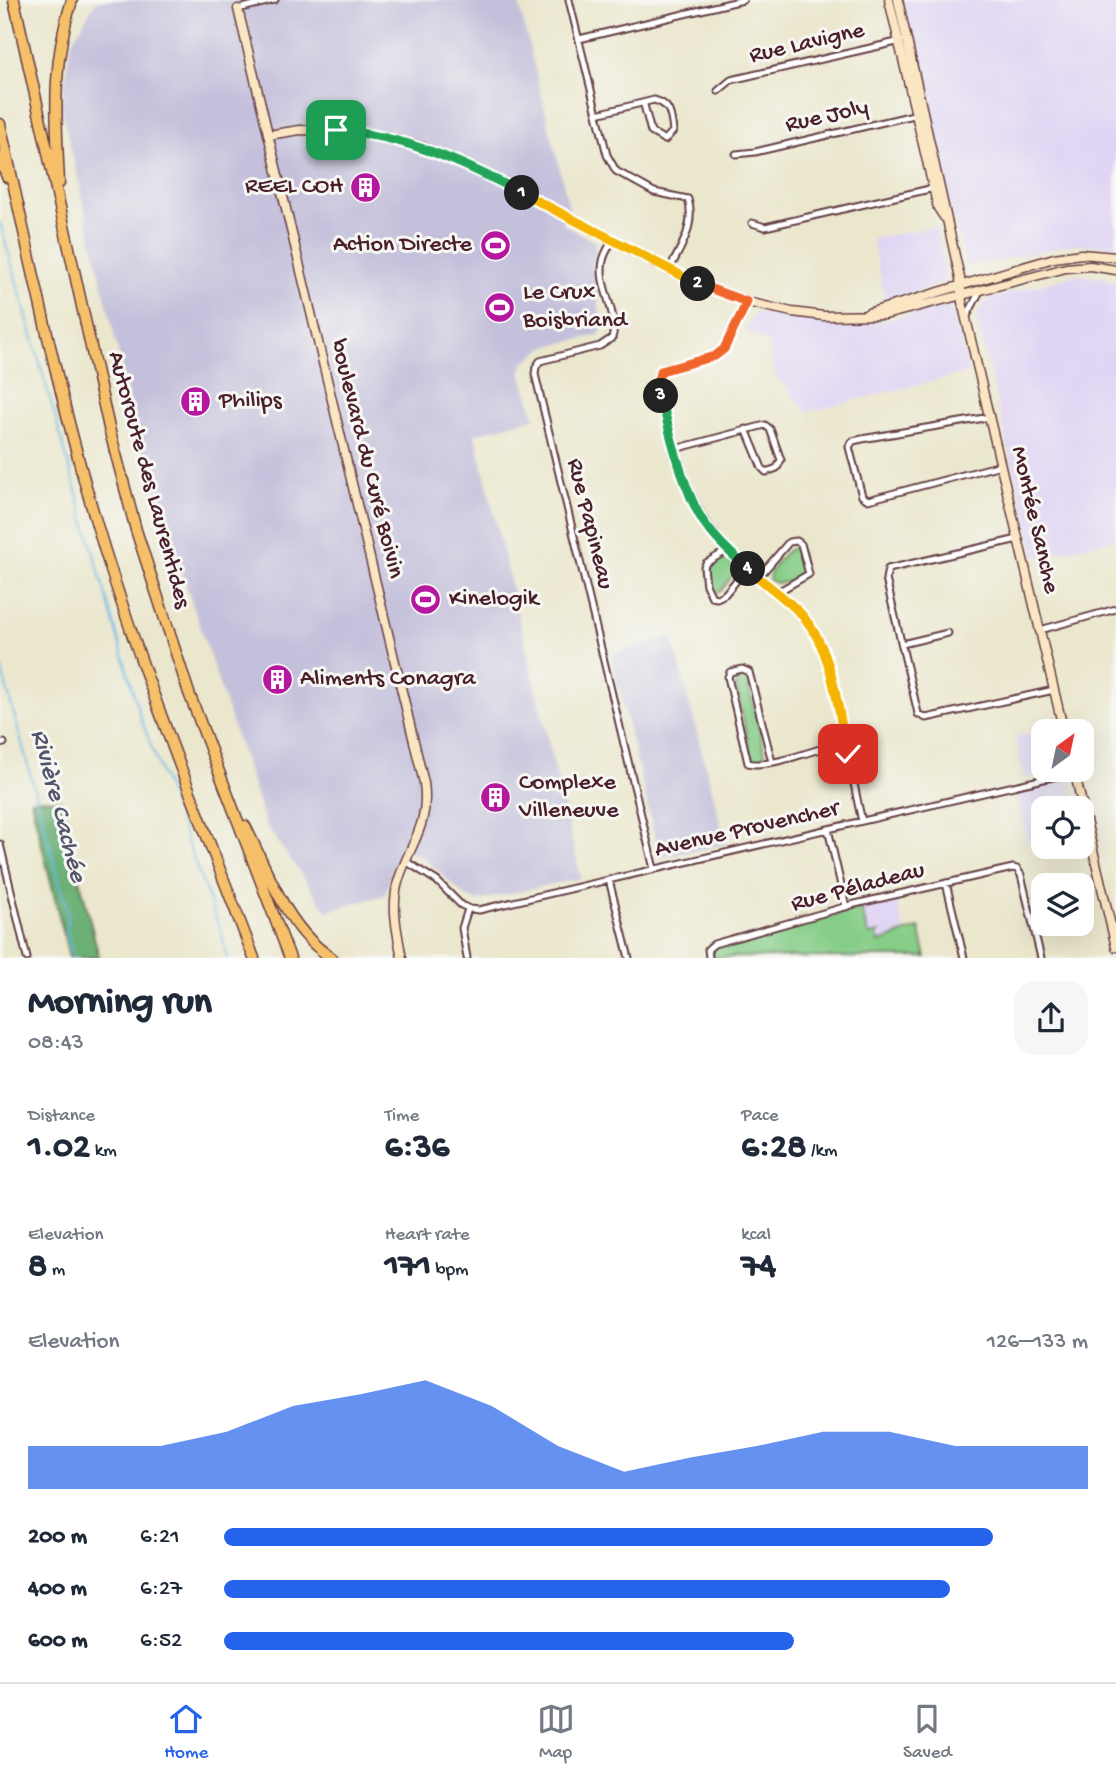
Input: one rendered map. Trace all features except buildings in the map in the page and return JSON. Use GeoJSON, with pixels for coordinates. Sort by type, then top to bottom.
{"type":"FeatureCollection","features":[{"type":"Feature","properties":{"kind":"highway","name":"Autoroute des Laurentides"},"geometry":{"type":"LineString","coordinates":[[14,0],[109,428],[136,530],[177,662],[289,957]]}},
{"type":"Feature","properties":{"kind":"highway"},"geometry":{"type":"LineString","coordinates":[[61,214],[55,85],[60,47],[72,0]]}},
{"type":"Feature","properties":{"kind":"highway"},"geometry":{"type":"LineString","coordinates":[[0,124],[71,429],[110,567],[154,695],[254,957]]}},
{"type":"Feature","properties":{"kind":"highway"},"geometry":{"type":"LineString","coordinates":[[0,158],[21,218]]}},
{"type":"Feature","properties":{"kind":"highway"},"geometry":{"type":"LineString","coordinates":[[220,779],[291,915],[313,944],[332,957]]}},
{"type":"Feature","properties":{"kind":"highway"},"geometry":{"type":"LineString","coordinates":[[241,923],[248,957]]}},
{"type":"Feature","properties":{"kind":"street"},"geometry":{"type":"LineString","coordinates":[[237,9],[275,0]]}},
{"type":"Feature","properties":{"kind":"street"},"geometry":{"type":"LineString","coordinates":[[569,0],[607,155],[616,171],[654,192],[688,199],[692,214],[690,222],[669,270]]}},
{"type":"Feature","properties":{"kind":"street"},"geometry":{"type":"LineString","coordinates":[[579,38],[743,0]]}},
{"type":"Feature","properties":{"kind":"street","name":"Montée Sanche"},"geometry":{"type":"LineString","coordinates":[[889,0],[903,41],[921,114],[961,284],[966,318],[1061,719]]}},
{"type":"Feature","properties":{"kind":"street","name":"Montée Sanche"},"geometry":{"type":"LineString","coordinates":[[898,0],[903,41]]}},
{"type":"Feature","properties":{"kind":"street","name":"boulevard du Curé Boivin"},"geometry":{"type":"LineString","coordinates":[[237,9],[424,783],[423,822],[398,881],[395,899],[402,957]]}},
{"type":"Feature","properties":{"kind":"street","name":"Rue Lavigne"},"geometry":{"type":"LineString","coordinates":[[718,91],[730,80],[903,41]]}},
{"type":"Feature","properties":{"kind":"street"},"geometry":{"type":"LineString","coordinates":[[597,114],[654,100],[664,102],[669,109],[673,131],[665,140],[651,132],[644,104]]}},
{"type":"Feature","properties":{"kind":"street","name":"Rue Joly"},"geometry":{"type":"LineString","coordinates":[[736,154],[921,114]]}},
{"type":"Feature","properties":{"kind":"street"},"geometry":{"type":"LineString","coordinates":[[268,135],[300,130],[336,130],[380,136],[423,147],[480,172],[710,289],[783,311],[817,316],[876,316],[1066,268],[1090,266],[1116,270]]}},
{"type":"Feature","properties":{"kind":"street"},"geometry":{"type":"LineString","coordinates":[[752,223],[765,227],[937,188]]}},
{"type":"Feature","properties":{"kind":"street","name":"Rue Papineau"},"geometry":{"type":"LineString","coordinates":[[612,241],[602,268],[614,326],[612,338],[602,345],[541,360],[536,365],[535,374],[654,869]]}},
{"type":"Feature","properties":{"kind":"street"},"geometry":{"type":"LineString","coordinates":[[865,314],[1068,255],[1116,257]]}},
{"type":"Feature","properties":{"kind":"street"},"geometry":{"type":"LineString","coordinates":[[966,318],[980,291]]}},
{"type":"Feature","properties":{"kind":"street"},"geometry":{"type":"LineString","coordinates":[[747,302],[724,349],[715,356],[661,371],[657,382],[675,449],[688,488],[703,520],[728,550],[801,614],[814,632],[830,668],[862,821]]}},
{"type":"Feature","properties":{"kind":"street"},"geometry":{"type":"LineString","coordinates":[[989,417],[862,439],[853,441],[849,447],[862,496],[868,500],[1001,465]]}},
{"type":"Feature","properties":{"kind":"street"},"geometry":{"type":"LineString","coordinates":[[675,449],[746,429],[765,425],[770,429],[781,460],[777,468],[766,472],[762,468],[746,429]]}},
{"type":"Feature","properties":{"kind":"street"},"geometry":{"type":"LineString","coordinates":[[1018,539],[888,569],[886,579],[918,714],[926,719],[1054,690]]}},
{"type":"Feature","properties":{"kind":"street"},"geometry":{"type":"LineString","coordinates":[[758,578],[789,542],[796,541],[801,544],[809,574],[776,593]]}},
{"type":"Feature","properties":{"kind":"street"},"geometry":{"type":"LineString","coordinates":[[728,550],[706,563],[704,567],[706,585],[712,597],[725,594],[747,568]]}},
{"type":"Feature","properties":{"kind":"street"},"geometry":{"type":"LineString","coordinates":[[1040,629],[1116,609]]}},
{"type":"Feature","properties":{"kind":"street"},"geometry":{"type":"LineString","coordinates":[[902,644],[948,633]]}},
{"type":"Feature","properties":{"kind":"street"},"geometry":{"type":"LineString","coordinates":[[772,762],[749,672],[742,669],[730,671],[728,677],[748,763],[756,765],[772,762],[845,741]]}},
{"type":"Feature","properties":{"kind":"street","name":"Avenue Provencher"},"geometry":{"type":"LineString","coordinates":[[468,909],[496,907],[1031,781]]}},
{"type":"Feature","properties":{"kind":"street"},"geometry":{"type":"LineString","coordinates":[[1077,782],[1116,947]]}},
{"type":"Feature","properties":{"kind":"street"},"geometry":{"type":"LineString","coordinates":[[828,829],[846,907]]}},
{"type":"Feature","properties":{"kind":"street"},"geometry":{"type":"LineString","coordinates":[[0,844],[27,957]]}},
{"type":"Feature","properties":{"kind":"street"},"geometry":{"type":"LineString","coordinates":[[407,862],[437,881],[468,909],[462,928],[467,957]]}},
{"type":"Feature","properties":{"kind":"street","name":"Rue Péladeau"},"geometry":{"type":"LineString","coordinates":[[709,957],[709,947],[846,907],[1010,869],[1017,869],[1021,874],[1041,957]]}},
{"type":"Feature","properties":{"kind":"street"},"geometry":{"type":"LineString","coordinates":[[609,880],[629,957]]}},
{"type":"Feature","properties":{"kind":"street"},"geometry":{"type":"LineString","coordinates":[[946,883],[964,957]]}},
{"type":"Feature","properties":{"kind":"shaded area"},"geometry":{"type":"Polygon","coordinates":[[[97,0],[518,0],[570,211],[563,224],[595,242],[593,266],[602,328],[599,335],[545,347],[523,363],[521,372],[535,418],[475,434],[581,878],[476,901],[464,895],[423,857],[404,848],[393,869],[385,895],[327,911],[266,825],[141,450],[61,106],[71,43],[97,0]]]}},
{"type":"Feature","properties":{"kind":"shaded area"},"geometry":{"type":"Polygon","coordinates":[[[902,0],[1116,0],[1116,246],[1074,244],[966,267],[902,0]]]}},
{"type":"Feature","properties":{"kind":"shaded area"},"geometry":{"type":"Polygon","coordinates":[[[936,226],[946,278],[940,284],[885,301],[872,239],[936,226]]]}},
{"type":"Feature","properties":{"kind":"shaded area"},"geometry":{"type":"Polygon","coordinates":[[[1075,275],[1116,281],[1116,539],[1035,557],[976,316],[986,300],[1075,275]]]}},
{"type":"Feature","properties":{"kind":"shaded area"},"geometry":{"type":"Polygon","coordinates":[[[951,305],[970,372],[807,412],[776,376],[768,343],[745,330],[755,312],[797,320],[877,322],[951,305]]]}},
{"type":"Feature","properties":{"kind":"shaded area"},"geometry":{"type":"Polygon","coordinates":[[[672,637],[726,844],[660,858],[611,654],[672,637]]]}},
{"type":"Feature","properties":{"kind":"shaded area"},"geometry":{"type":"Polygon","coordinates":[[[1031,734],[1031,776],[1024,778],[1015,737],[1031,734]]]}},
{"type":"Feature","properties":{"kind":"shaded area"},"geometry":{"type":"Polygon","coordinates":[[[1054,782],[1070,782],[1074,796],[1031,796],[1031,841],[1028,842],[1016,791],[1054,782]]]}},
{"type":"Feature","properties":{"kind":"shaded area"},"geometry":{"type":"Polygon","coordinates":[[[897,900],[904,931],[919,928],[923,943],[872,945],[861,908],[897,900]]]}},
{"type":"Feature","properties":{"kind":"green space"},"geometry":{"type":"Polygon","coordinates":[[[796,547],[801,554],[803,573],[781,583],[773,582],[769,579],[772,570],[787,551],[796,547]]]}},
{"type":"Feature","properties":{"kind":"green space"},"geometry":{"type":"Polygon","coordinates":[[[723,559],[731,563],[736,571],[721,591],[717,592],[713,590],[709,571],[723,559]]]}},
{"type":"Feature","properties":{"kind":"green space"},"geometry":{"type":"Polygon","coordinates":[[[739,676],[747,680],[765,754],[760,760],[751,756],[735,681],[739,676]]]}},
{"type":"Feature","properties":{"kind":"green space"},"geometry":{"type":"Polygon","coordinates":[[[31,800],[60,800],[99,957],[69,957],[31,800]]]}},
{"type":"Feature","properties":{"kind":"green space"},"geometry":{"type":"Polygon","coordinates":[[[861,908],[868,933],[879,933],[879,942],[919,928],[926,957],[713,957],[716,948],[861,908]]]}},
{"type":"Feature","properties":{"kind":"waterway"},"geometry":{"type":"LineString","coordinates":[[0,223],[141,719],[221,932],[227,958]]}},
{"type":"Feature","properties":{"kind":"waterway","name":"Rivière Cachée"},"geometry":{"type":"LineString","coordinates":[[0,663],[68,913],[66,929],[73,958]]}},
{"type":"Feature","properties":{"kind":"place","name":"REEL COH"},"geometry":{"type":"Point","coordinates":[366,187]}},
{"type":"Feature","properties":{"kind":"place","name":"Action Directe"},"geometry":{"type":"Point","coordinates":[495,245]}},
{"type":"Feature","properties":{"kind":"place","name":"Le Crux Boisbriand"},"geometry":{"type":"Point","coordinates":[500,307]}},
{"type":"Feature","properties":{"kind":"place","name":"Philips"},"geometry":{"type":"Point","coordinates":[196,401]}},
{"type":"Feature","properties":{"kind":"place","name":"Kinelogik"},"geometry":{"type":"Point","coordinates":[426,599]}},
{"type":"Feature","properties":{"kind":"place","name":"Aliments Conagra"},"geometry":{"type":"Point","coordinates":[277,679]}},
{"type":"Feature","properties":{"kind":"place","name":"Complexe Villeneuve"},"geometry":{"type":"Point","coordinates":[496,797]}},
{"type":"Feature","properties":{"kind":"route"},"geometry":{"type":"LineString","coordinates":[[336,130],[400,140],[447,156],[682,277],[747,302],[724,349],[715,356],[661,371],[657,382],[688,488],[703,520],[728,550],[801,614],[814,632],[830,668],[848,754]]}}]}
